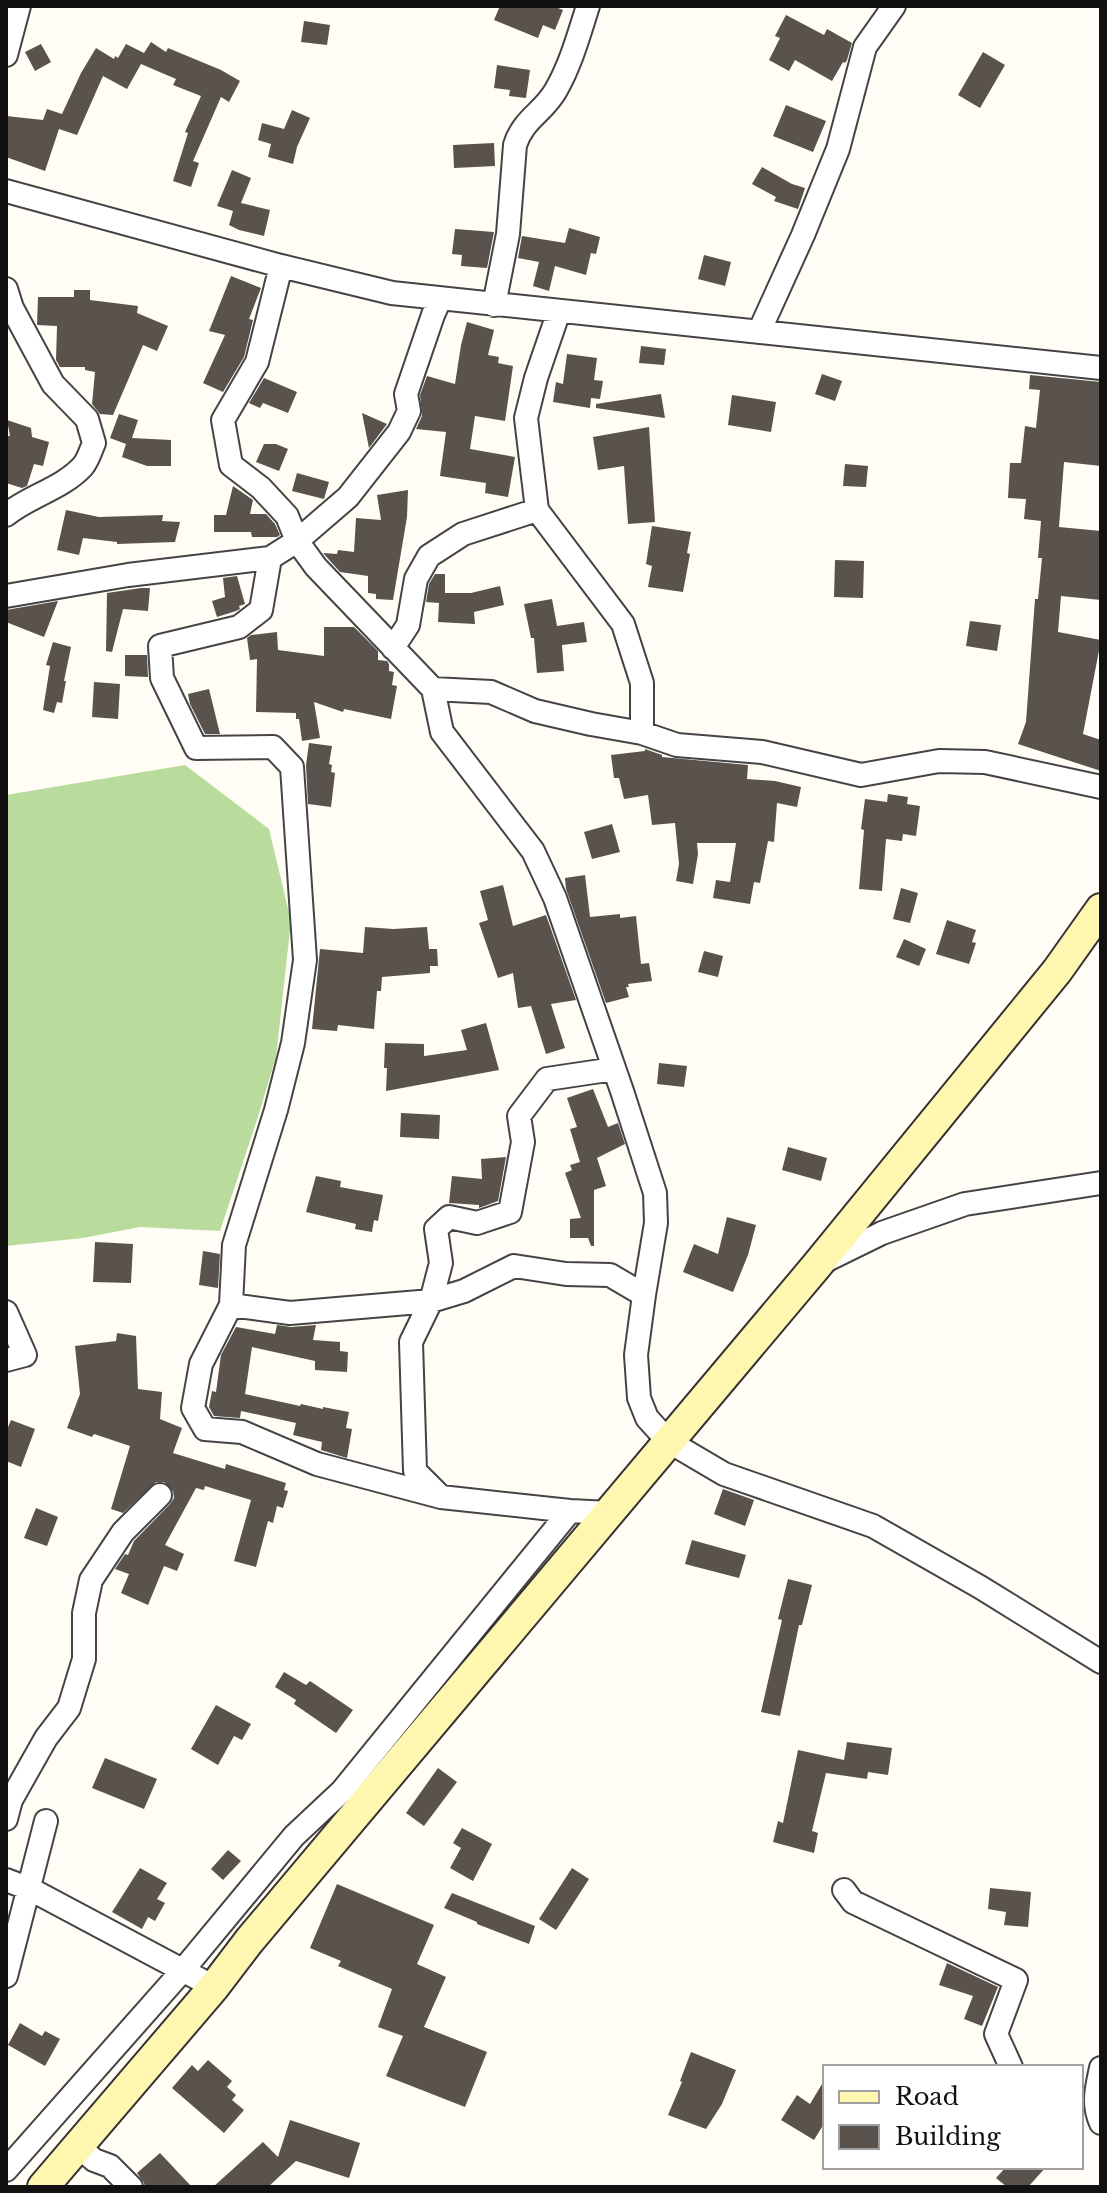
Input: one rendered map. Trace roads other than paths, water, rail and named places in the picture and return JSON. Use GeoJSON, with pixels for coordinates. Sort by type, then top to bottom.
{"type":"FeatureCollection","features":[{"type":"Feature","properties":{"kind":"main road"},"geometry":{"type":"LineString","coordinates":[[43,2187],[818,1264],[1057,971],[1101,909]]}},
{"type":"Feature","properties":{"kind":"street"},"geometry":{"type":"LineString","coordinates":[[6,55],[19,6]]}},
{"type":"Feature","properties":{"kind":"street"},"geometry":{"type":"LineString","coordinates":[[494,305],[508,234],[515,145],[519,130],[556,90],[588,6]]}},
{"type":"Feature","properties":{"kind":"street"},"geometry":{"type":"LineString","coordinates":[[759,332],[838,149],[865,47],[894,6]]}},
{"type":"Feature","properties":{"kind":"street"},"geometry":{"type":"LineString","coordinates":[[6,191],[392,293],[1101,368]]}},
{"type":"Feature","properties":{"kind":"street"},"geometry":{"type":"LineString","coordinates":[[281,266],[257,362],[223,420],[231,465],[261,488],[287,516],[297,541],[316,567],[433,689],[442,732],[533,851],[555,898],[655,1193],[656,1223],[636,1355],[639,1398],[647,1418],[668,1441],[724,1474],[873,1526],[980,1587],[1101,1662]]}},
{"type":"Feature","properties":{"kind":"street"},"geometry":{"type":"LineString","coordinates":[[6,289],[12,308],[53,384],[87,419],[94,443],[84,465],[58,485],[16,506],[6,515]]}},
{"type":"Feature","properties":{"kind":"street"},"geometry":{"type":"LineString","coordinates":[[6,596],[128,575],[270,558],[297,541],[348,497],[399,432],[409,411],[406,394],[440,299]]}},
{"type":"Feature","properties":{"kind":"street"},"geometry":{"type":"LineString","coordinates":[[559,311],[526,418],[537,510],[623,624],[642,683],[642,733]]}},
{"type":"Feature","properties":{"kind":"street"},"geometry":{"type":"LineString","coordinates":[[393,648],[408,625],[416,579],[429,556],[463,534],[537,510]]}},
{"type":"Feature","properties":{"kind":"street"},"geometry":{"type":"LineString","coordinates":[[270,558],[261,610],[239,627],[160,646],[162,678],[196,748],[273,747],[292,767],[305,960],[293,1043],[276,1110],[234,1245],[231,1305],[201,1364],[193,1408],[205,1429],[242,1432],[317,1464],[441,1497],[610,1513]]}},
{"type":"Feature","properties":{"kind":"street"},"geometry":{"type":"LineString","coordinates":[[433,689],[491,692],[535,711],[642,733],[677,745],[762,752],[861,775],[939,761],[985,762],[1101,787]]}},
{"type":"Feature","properties":{"kind":"street"},"geometry":{"type":"LineString","coordinates":[[441,1497],[415,1471],[411,1342],[431,1301],[441,1263],[436,1229],[449,1217],[477,1223],[510,1212],[523,1142],[519,1116],[547,1079],[614,1069]]}},
{"type":"Feature","properties":{"kind":"street"},"geometry":{"type":"LineString","coordinates":[[818,1264],[882,1233],[965,1204],[1101,1183]]}},
{"type":"Feature","properties":{"kind":"street"},"geometry":{"type":"LineString","coordinates":[[231,1305],[290,1313],[431,1301],[464,1291],[514,1266],[566,1274],[610,1275],[644,1295]]}},
{"type":"Feature","properties":{"kind":"street"},"geometry":{"type":"LineString","coordinates":[[6,1312],[25,1355],[6,1360]]}},
{"type":"Feature","properties":{"kind":"street"},"geometry":{"type":"LineString","coordinates":[[6,1819],[11,1800],[25,1775],[46,1738],[69,1708],[84,1659],[84,1613],[91,1580],[123,1532],[160,1495]]}},
{"type":"Feature","properties":{"kind":"street"},"geometry":{"type":"LineString","coordinates":[[6,2170],[183,1970],[294,1836],[342,1791],[570,1511]]}},
{"type":"Feature","properties":{"kind":"street"},"geometry":{"type":"LineString","coordinates":[[6,1976],[46,1821]]}},
{"type":"Feature","properties":{"kind":"street"},"geometry":{"type":"LineString","coordinates":[[6,1880],[30,1889],[214,1987]]}},
{"type":"Feature","properties":{"kind":"street"},"geometry":{"type":"LineString","coordinates":[[844,1890],[853,1902],[1016,1980],[996,2034],[1010,2065]]}},
{"type":"Feature","properties":{"kind":"street"},"geometry":{"type":"LineString","coordinates":[[1101,2068],[1096,2111],[1101,2122]]}},
{"type":"Feature","properties":{"kind":"street"},"geometry":{"type":"LineString","coordinates":[[78,2146],[94,2160],[110,2166],[131,2187]]}}]}
